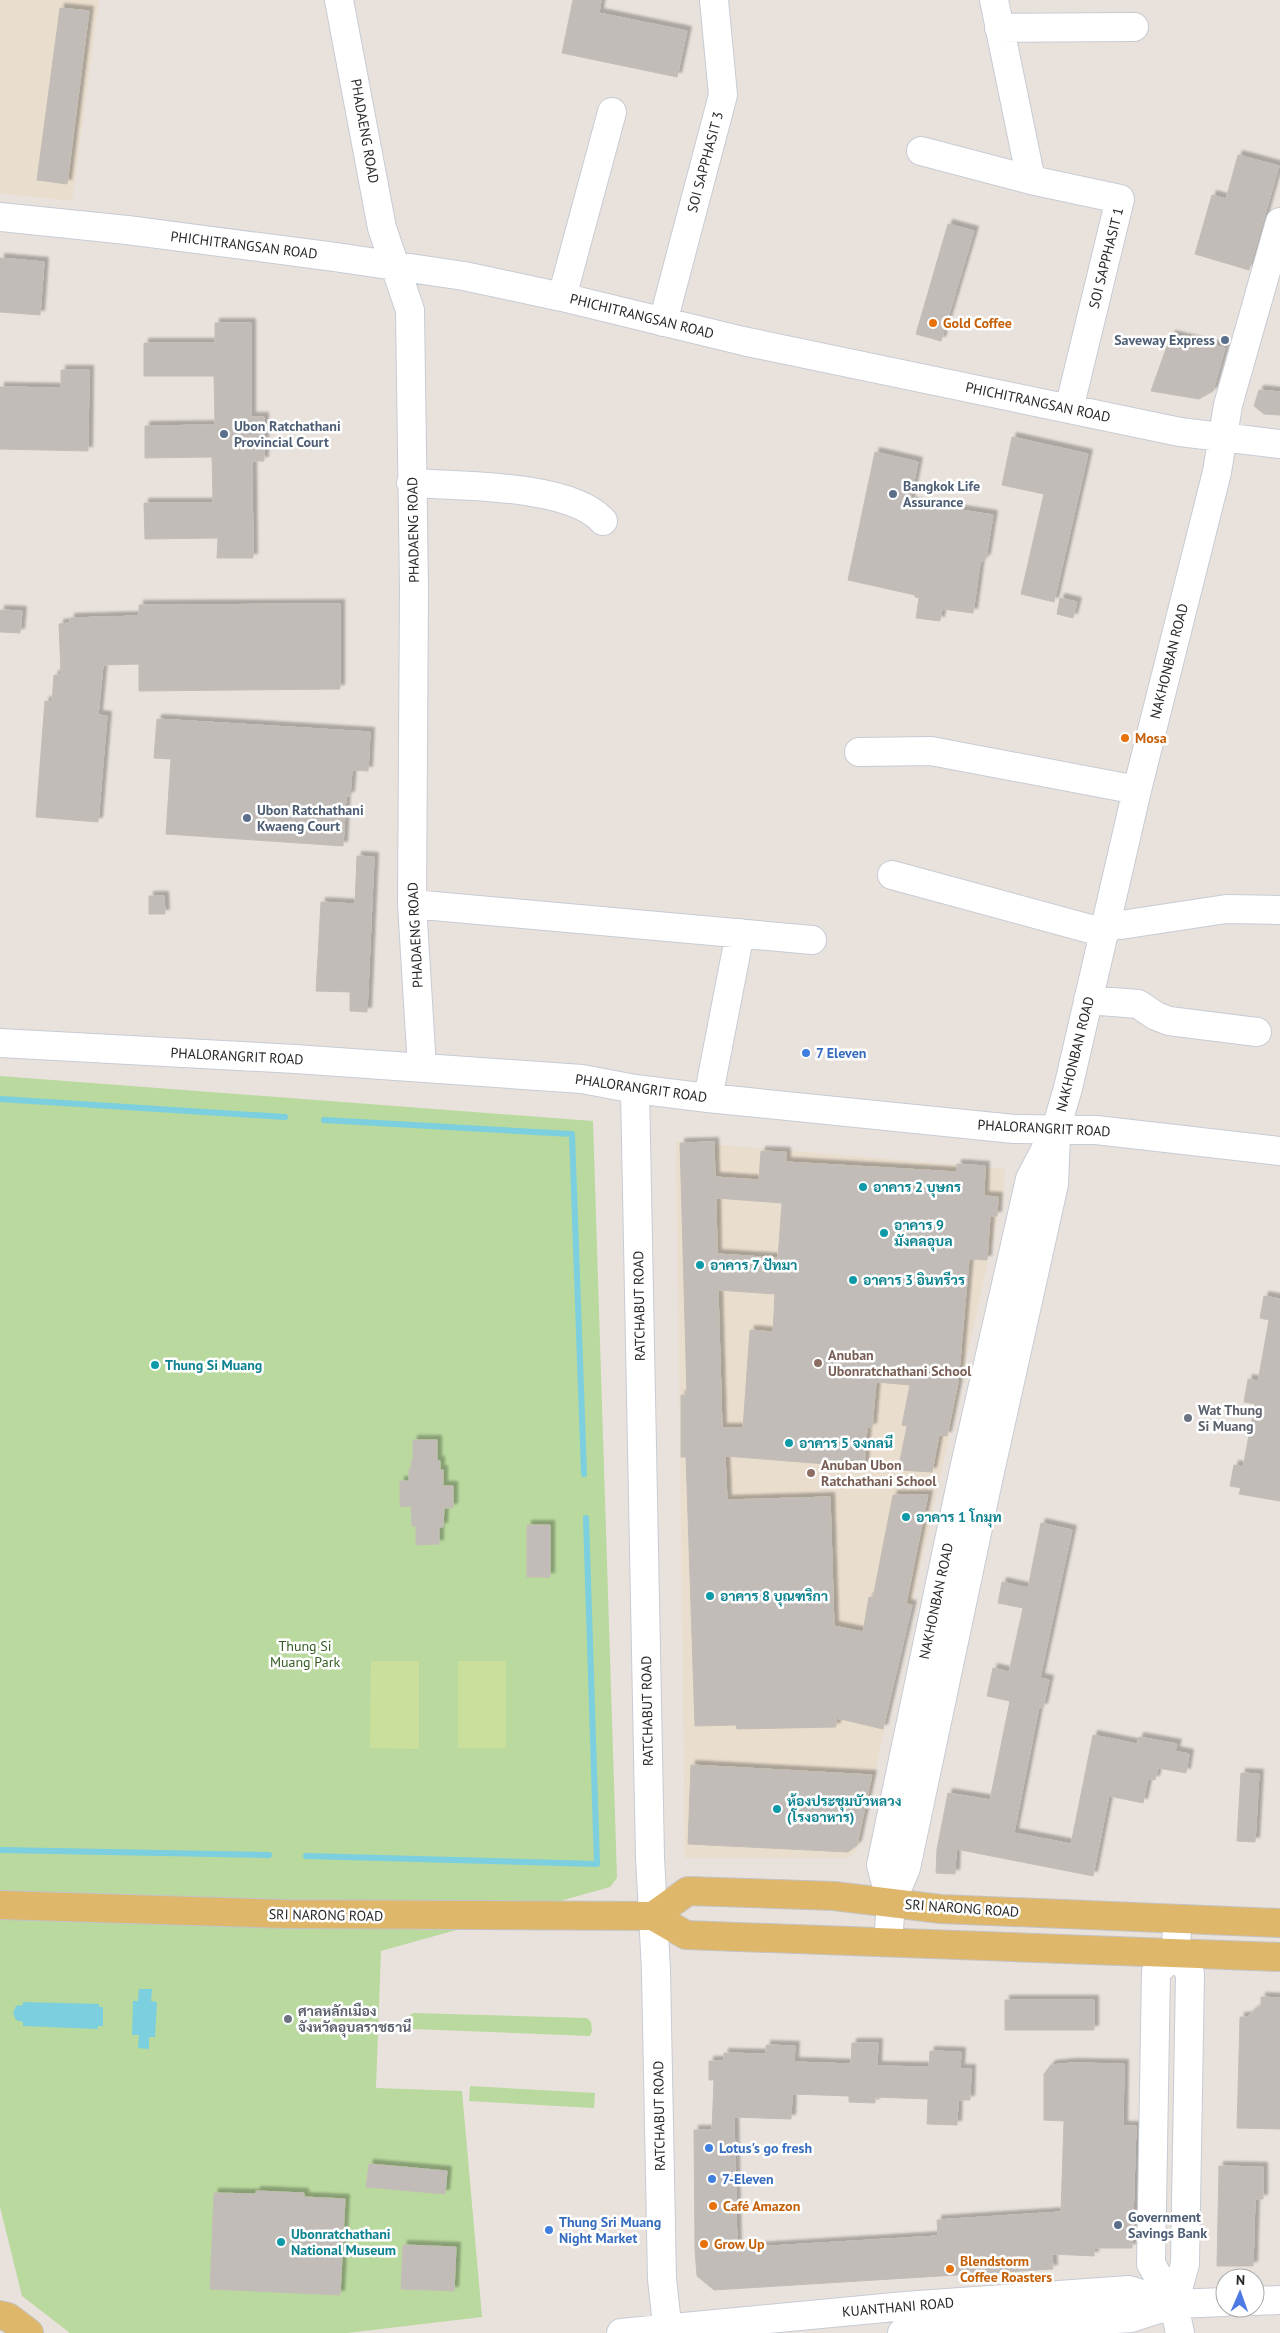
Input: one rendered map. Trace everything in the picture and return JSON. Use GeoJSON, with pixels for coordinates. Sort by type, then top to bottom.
{"type":"FeatureCollection","features":[{"type":"Feature","properties":{"kind":"main road","name":"SRI NARONG ROAD"},"geometry":{"type":"LineString","coordinates":[[653,1916],[688,1891],[834,1896],[941,1909],[1280,1923]]}},
{"type":"Feature","properties":{"kind":"main road","name":"SRI NARONG ROAD"},"geometry":{"type":"LineString","coordinates":[[0,1905],[285,1914],[653,1916],[686,1934],[1280,1957]]}},
{"type":"Feature","properties":{"kind":"main road"},"geometry":{"type":"LineString","coordinates":[[0,2315],[8,2316],[29,2333]]}},
{"type":"Feature","properties":{"kind":"street","name":"PHADAENG ROAD"},"geometry":{"type":"LineString","coordinates":[[339,0],[382,228],[410,310],[414,589],[412,904],[422,1068]]}},
{"type":"Feature","properties":{"kind":"street","name":"SOI SAPPHASIT 3"},"geometry":{"type":"LineString","coordinates":[[662,322],[723,95],[714,0]]}},
{"type":"Feature","properties":{"kind":"street"},"geometry":{"type":"LineString","coordinates":[[921,151],[1031,180],[994,0]]}},
{"type":"Feature","properties":{"kind":"street"},"geometry":{"type":"LineString","coordinates":[[999,28],[1134,27]]}},
{"type":"Feature","properties":{"kind":"street"},"geometry":{"type":"LineString","coordinates":[[562,297],[612,112]]}},
{"type":"Feature","properties":{"kind":"street","name":"SOI SAPPHASIT 1"},"geometry":{"type":"LineString","coordinates":[[1031,180],[1120,199],[1069,409]]}},
{"type":"Feature","properties":{"kind":"street","name":"PHICHITRANGSAN ROAD"},"geometry":{"type":"LineString","coordinates":[[0,217],[127,230],[464,276],[562,297],[743,341],[1069,409],[1186,433],[1280,444]]}},
{"type":"Feature","properties":{"kind":"street","name":"NAKHONBAN ROAD"},"geometry":{"type":"LineString","coordinates":[[888,1942],[891,1903],[881,1865],[976,1472],[1054,1184],[1056,1129],[1068,1088],[1137,790],[1217,472],[1228,405],[1280,222]]}},
{"type":"Feature","properties":{"kind":"street"},"geometry":{"type":"LineString","coordinates":[[412,483],[528,492],[564,500],[585,508],[596,513],[603,521]]}},
{"type":"Feature","properties":{"kind":"street"},"geometry":{"type":"LineString","coordinates":[[859,752],[931,751],[1137,790]]}},
{"type":"Feature","properties":{"kind":"street"},"geometry":{"type":"LineString","coordinates":[[892,875],[1106,928],[1226,909],[1280,910]]}},
{"type":"Feature","properties":{"kind":"street"},"geometry":{"type":"LineString","coordinates":[[412,904],[812,940]]}},
{"type":"Feature","properties":{"kind":"street"},"geometry":{"type":"LineString","coordinates":[[708,1098],[740,933]]}},
{"type":"Feature","properties":{"kind":"street"},"geometry":{"type":"LineString","coordinates":[[1088,1000],[1138,1004],[1156,1016],[1169,1021],[1258,1032]]}},
{"type":"Feature","properties":{"kind":"street","name":"PHALORANGRIT ROAD"},"geometry":{"type":"LineString","coordinates":[[0,1043],[294,1059],[582,1079],[635,1089],[708,1098],[1014,1129],[1096,1130],[1280,1151]]}},
{"type":"Feature","properties":{"kind":"street","name":"RATCHABUT ROAD"},"geometry":{"type":"LineString","coordinates":[[635,1089],[650,1847],[662,2279],[667,2330]]}},
{"type":"Feature","properties":{"kind":"street"},"geometry":{"type":"LineString","coordinates":[[1177,1920],[1176,1953],[1190,1973],[1185,2264],[1174,2304],[1180,2333]]}},
{"type":"Feature","properties":{"kind":"street","name":"KUANTHANI ROAD"},"geometry":{"type":"LineString","coordinates":[[621,2333],[905,2306],[1129,2290],[1174,2304]]}},
{"type":"Feature","properties":{"kind":"street"},"geometry":{"type":"LineString","coordinates":[[1265,2301],[1280,2300]]}},
{"type":"Feature","properties":{"kind":"street"},"geometry":{"type":"LineString","coordinates":[[902,2333],[1131,2318],[1174,2304],[1215,2302]]}},
{"type":"Feature","properties":{"kind":"street"},"geometry":{"type":"LineString","coordinates":[[905,2306],[909,2333]]}},
{"type":"Feature","properties":{"kind":"shaded area"},"geometry":{"type":"Polygon","coordinates":[[[0,0],[99,0],[72,201],[0,193],[0,0]]]}},
{"type":"Feature","properties":{"kind":"shaded area","name":"Anuban Ubon Ratchathani School"},"geometry":{"type":"Polygon","coordinates":[[[676,1141],[1005,1169],[1003,1193],[858,1849],[849,1858],[685,1858],[676,1141]]]}},
{"type":"Feature","properties":{"kind":"green space","name":"Thung Si Muang Park"},"geometry":{"type":"Polygon","coordinates":[[[0,1076],[593,1121],[617,1878],[610,1887],[381,1951],[376,2088],[462,2091],[482,2317],[347,2333],[70,2333],[22,2296],[0,2207],[0,1076]]]}},
{"type":"Feature","properties":{"kind":"green space"},"geometry":{"type":"Polygon","coordinates":[[[371,1661],[419,1661],[419,1749],[370,1748],[371,1661]]]}},
{"type":"Feature","properties":{"kind":"green space"},"geometry":{"type":"Polygon","coordinates":[[[458,1661],[506,1661],[506,1748],[458,1748],[458,1661]]]}},
{"type":"Feature","properties":{"kind":"green space"},"geometry":{"type":"Polygon","coordinates":[[[413,2013],[587,2018],[591,2022],[592,2031],[590,2036],[412,2029],[408,2026],[408,2017],[413,2013]]]}},
{"type":"Feature","properties":{"kind":"green space"},"geometry":{"type":"Polygon","coordinates":[[[470,2086],[595,2093],[594,2108],[469,2101],[470,2086]]]}},
{"type":"Feature","properties":{"kind":"water"},"geometry":{"type":"Polygon","coordinates":[[[139,1989],[152,1989],[151,2001],[157,2002],[155,2037],[149,2037],[149,2049],[138,2048],[139,2035],[132,2035],[133,2001],[138,2001],[139,1989]]]}},
{"type":"Feature","properties":{"kind":"water"},"geometry":{"type":"Polygon","coordinates":[[[23,2002],[99,2004],[99,2007],[103,2007],[103,2026],[98,2026],[98,2029],[23,2026],[23,2022],[16,2020],[13,2013],[16,2006],[23,2005],[23,2002]]]}},
{"type":"Feature","properties":{"kind":"building"},"geometry":{"type":"Polygon","coordinates":[[[573,0],[601,0],[599,13],[687,31],[677,77],[562,53],[573,0]]]}},
{"type":"Feature","properties":{"kind":"building"},"geometry":{"type":"Polygon","coordinates":[[[60,8],[89,11],[67,184],[37,180],[60,8]]]}},
{"type":"Feature","properties":{"kind":"building"},"geometry":{"type":"Polygon","coordinates":[[[1238,155],[1279,166],[1249,270],[1195,254],[1212,195],[1226,199],[1238,155]]]}},
{"type":"Feature","properties":{"kind":"building"},"geometry":{"type":"Polygon","coordinates":[[[948,224],[974,231],[941,341],[916,334],[948,224]]]}},
{"type":"Feature","properties":{"kind":"building"},"geometry":{"type":"Polygon","coordinates":[[[0,258],[44,262],[40,315],[0,312],[0,258]]]}},
{"type":"Feature","properties":{"kind":"building","name":"Ubon Ratchathani Provincial Court"},"geometry":{"type":"Polygon","coordinates":[[[215,323],[251,323],[251,417],[264,417],[264,461],[252,461],[253,558],[217,558],[218,538],[145,539],[144,503],[213,503],[212,457],[145,458],[145,426],[215,425],[214,376],[144,376],[144,343],[215,343],[215,323]]]}},
{"type":"Feature","properties":{"kind":"building"},"geometry":{"type":"Polygon","coordinates":[[[1171,335],[1225,348],[1213,391],[1199,399],[1151,391],[1171,335]]]}},
{"type":"Feature","properties":{"kind":"building"},"geometry":{"type":"Polygon","coordinates":[[[61,370],[89,370],[88,451],[0,449],[0,387],[61,388],[61,370]]]}},
{"type":"Feature","properties":{"kind":"building"},"geometry":{"type":"Polygon","coordinates":[[[1259,390],[1280,392],[1280,415],[1264,414],[1254,406],[1259,390]]]}},
{"type":"Feature","properties":{"kind":"building"},"geometry":{"type":"Polygon","coordinates":[[[1012,437],[1088,454],[1054,602],[1021,594],[1044,494],[1002,485],[1012,437]]]}},
{"type":"Feature","properties":{"kind":"building"},"geometry":{"type":"Polygon","coordinates":[[[875,452],[918,462],[910,502],[993,515],[986,558],[980,563],[973,613],[942,609],[940,621],[916,618],[919,598],[915,597],[915,595],[848,580],[875,452]]]}},
{"type":"Feature","properties":{"kind":"building"},"geometry":{"type":"Polygon","coordinates":[[[1060,598],[1077,602],[1073,618],[1057,614],[1060,598]]]}},
{"type":"Feature","properties":{"kind":"building"},"geometry":{"type":"Polygon","coordinates":[[[340,604],[340,689],[139,691],[139,664],[103,665],[98,715],[107,716],[98,822],[36,817],[45,701],[52,702],[54,675],[61,675],[59,624],[70,623],[70,618],[139,616],[139,605],[340,604]]]}},
{"type":"Feature","properties":{"kind":"building"},"geometry":{"type":"Polygon","coordinates":[[[0,610],[22,611],[20,633],[0,632],[0,610]]]}},
{"type":"Feature","properties":{"kind":"building"},"geometry":{"type":"Polygon","coordinates":[[[157,719],[370,732],[368,771],[352,770],[350,796],[346,796],[343,846],[166,834],[171,759],[154,758],[157,719]]]}},
{"type":"Feature","properties":{"kind":"building"},"geometry":{"type":"Polygon","coordinates":[[[357,856],[374,857],[367,1012],[350,1011],[350,992],[316,991],[321,902],[355,904],[357,856]]]}},
{"type":"Feature","properties":{"kind":"building"},"geometry":{"type":"Polygon","coordinates":[[[149,896],[164,896],[165,914],[149,914],[149,896]]]}},
{"type":"Feature","properties":{"kind":"building","name":"Anuban Ubon Ratchathani School"},"geometry":{"type":"Polygon","coordinates":[[[714,1142],[715,1177],[759,1180],[761,1151],[786,1152],[786,1162],[957,1172],[957,1164],[985,1166],[984,1196],[998,1197],[997,1216],[990,1216],[987,1260],[969,1259],[958,1383],[947,1436],[939,1435],[932,1472],[898,1470],[907,1426],[902,1425],[910,1385],[876,1382],[872,1428],[867,1427],[864,1467],[725,1456],[727,1500],[830,1497],[834,1626],[863,1632],[869,1597],[873,1598],[893,1495],[928,1495],[906,1604],[912,1605],[883,1729],[836,1718],[836,1727],[737,1729],[736,1725],[695,1726],[686,1457],[681,1457],[681,1395],[687,1395],[680,1143],[714,1142]],[[716,1198],[717,1254],[778,1258],[782,1203],[716,1198]],[[718,1290],[722,1428],[743,1428],[750,1330],[773,1332],[775,1294],[718,1290]]]}},
{"type":"Feature","properties":{"kind":"building"},"geometry":{"type":"Polygon","coordinates":[[[1264,1296],[1280,1299],[1280,1501],[1239,1494],[1241,1488],[1230,1486],[1234,1465],[1243,1467],[1255,1404],[1244,1402],[1248,1379],[1258,1381],[1269,1320],[1260,1318],[1264,1296]]]}},
{"type":"Feature","properties":{"kind":"building"},"geometry":{"type":"Polygon","coordinates":[[[413,1440],[437,1440],[437,1461],[440,1461],[440,1470],[443,1470],[443,1486],[453,1486],[453,1508],[444,1508],[443,1527],[439,1527],[439,1544],[416,1545],[416,1526],[412,1526],[411,1506],[400,1507],[400,1481],[409,1481],[409,1469],[411,1469],[411,1461],[413,1461],[413,1440]]]}},
{"type":"Feature","properties":{"kind":"building"},"geometry":{"type":"Polygon","coordinates":[[[1041,1523],[1072,1530],[1040,1678],[1049,1680],[1043,1708],[1039,1707],[1014,1833],[1071,1844],[1093,1735],[1137,1744],[1139,1737],[1177,1744],[1175,1751],[1189,1754],[1186,1773],[1158,1768],[1155,1780],[1148,1779],[1143,1803],[1109,1796],[1093,1876],[956,1849],[955,1874],[936,1873],[937,1849],[948,1793],[990,1800],[1010,1701],[987,1696],[993,1668],[1009,1672],[1023,1608],[998,1603],[1002,1582],[1028,1588],[1041,1523]]]}},
{"type":"Feature","properties":{"kind":"building"},"geometry":{"type":"Polygon","coordinates":[[[527,1525],[550,1525],[550,1577],[527,1577],[527,1525]]]}},
{"type":"Feature","properties":{"kind":"building","name":"ห้องประชุมบัวหลวง (โรงอาหาร)"},"geometry":{"type":"Polygon","coordinates":[[[691,1765],[872,1775],[857,1845],[848,1852],[688,1844],[691,1765]]]}},
{"type":"Feature","properties":{"kind":"building"},"geometry":{"type":"Polygon","coordinates":[[[1241,1773],[1259,1774],[1255,1842],[1237,1841],[1241,1773]]]}},
{"type":"Feature","properties":{"kind":"building"},"geometry":{"type":"Polygon","coordinates":[[[1261,1997],[1280,1998],[1280,2129],[1237,2128],[1240,2017],[1247,2017],[1261,2005],[1261,1997]]]}},
{"type":"Feature","properties":{"kind":"building"},"geometry":{"type":"Polygon","coordinates":[[[1005,2000],[1094,2000],[1094,2030],[1005,2030],[1005,2000]]]}},
{"type":"Feature","properties":{"kind":"building"},"geometry":{"type":"Polygon","coordinates":[[[852,2043],[878,2043],[877,2066],[929,2067],[930,2051],[961,2052],[960,2069],[971,2069],[970,2100],[958,2100],[957,2125],[927,2124],[928,2099],[875,2097],[875,2103],[849,2102],[849,2096],[792,2094],[791,2119],[734,2117],[737,2248],[938,2236],[937,2220],[1061,2212],[1064,2121],[1044,2120],[1044,2074],[1051,2065],[1072,2063],[1124,2064],[1123,2126],[1136,2126],[1132,2248],[1094,2248],[1094,2256],[1052,2254],[1053,2269],[714,2290],[697,2276],[695,2250],[694,2130],[712,2130],[714,2080],[709,2080],[709,2061],[724,2061],[724,2053],[766,2054],[766,2045],[795,2046],[794,2062],[851,2064],[852,2043]]]}},
{"type":"Feature","properties":{"kind":"building"},"geometry":{"type":"Polygon","coordinates":[[[369,2164],[447,2171],[445,2194],[366,2187],[369,2164]]]}},
{"type":"Feature","properties":{"kind":"building"},"geometry":{"type":"Polygon","coordinates":[[[1219,2166],[1263,2167],[1263,2199],[1255,2199],[1253,2266],[1217,2266],[1219,2166]]]}},
{"type":"Feature","properties":{"kind":"building"},"geometry":{"type":"Polygon","coordinates":[[[256,2191],[304,2193],[304,2197],[345,2199],[340,2295],[210,2289],[214,2193],[256,2194],[256,2191]]]}},
{"type":"Feature","properties":{"kind":"building"},"geometry":{"type":"Polygon","coordinates":[[[403,2245],[456,2247],[454,2291],[401,2289],[403,2245]]]}},
{"type":"Feature","properties":{"kind":"waterway"},"geometry":{"type":"LineString","coordinates":[[0,1099],[285,1117]]}},
{"type":"Feature","properties":{"kind":"waterway"},"geometry":{"type":"LineString","coordinates":[[324,1120],[572,1134],[584,1474]]}},
{"type":"Feature","properties":{"kind":"waterway"},"geometry":{"type":"LineString","coordinates":[[306,1856],[597,1864],[586,1518]]}},
{"type":"Feature","properties":{"kind":"waterway"},"geometry":{"type":"LineString","coordinates":[[0,1850],[269,1855]]}},
{"type":"Feature","properties":{"kind":"place","name":"Gold Coffee"},"geometry":{"type":"Point","coordinates":[933,323]}},
{"type":"Feature","properties":{"kind":"place","name":"Saveway Express"},"geometry":{"type":"Point","coordinates":[1225,340]}},
{"type":"Feature","properties":{"kind":"place","name":"Ubon Ratchathani Provincial Court"},"geometry":{"type":"Point","coordinates":[224,434]}},
{"type":"Feature","properties":{"kind":"place","name":"Bangkok Life Assurance"},"geometry":{"type":"Point","coordinates":[893,494]}},
{"type":"Feature","properties":{"kind":"place","name":"Mosa"},"geometry":{"type":"Point","coordinates":[1125,738]}},
{"type":"Feature","properties":{"kind":"place","name":"Ubon Ratchathani Kwaeng Court"},"geometry":{"type":"Point","coordinates":[247,818]}},
{"type":"Feature","properties":{"kind":"place","name":"7 Eleven"},"geometry":{"type":"Point","coordinates":[806,1053]}},
{"type":"Feature","properties":{"kind":"place","name":"อาคาร 2 บุษกร"},"geometry":{"type":"Point","coordinates":[863,1187]}},
{"type":"Feature","properties":{"kind":"place","name":"อาคาร 9 มังคลอุบล"},"geometry":{"type":"Point","coordinates":[884,1233]}},
{"type":"Feature","properties":{"kind":"place","name":"อาคาร 7 ปัทมา"},"geometry":{"type":"Point","coordinates":[700,1265]}},
{"type":"Feature","properties":{"kind":"place","name":"อาคาร 3 อินทรีวร"},"geometry":{"type":"Point","coordinates":[853,1280]}},
{"type":"Feature","properties":{"kind":"place","name":"Anuban Ubonratchathani School"},"geometry":{"type":"Point","coordinates":[818,1363]}},
{"type":"Feature","properties":{"kind":"place","name":"Thung Si Muang"},"geometry":{"type":"Point","coordinates":[155,1365]}},
{"type":"Feature","properties":{"kind":"place","name":"Wat Thung Si Muang"},"geometry":{"type":"Point","coordinates":[1188,1418]}},
{"type":"Feature","properties":{"kind":"place","name":"อาคาร 5 จงกลนี"},"geometry":{"type":"Point","coordinates":[789,1443]}},
{"type":"Feature","properties":{"kind":"place","name":"Anuban Ubon Ratchathani School"},"geometry":{"type":"Point","coordinates":[811,1473]}},
{"type":"Feature","properties":{"kind":"place","name":"อาคาร 1 โกมุท"},"geometry":{"type":"Point","coordinates":[906,1517]}},
{"type":"Feature","properties":{"kind":"place","name":"อาคาร 8 บุณฑริกา"},"geometry":{"type":"Point","coordinates":[710,1596]}},
{"type":"Feature","properties":{"kind":"place","name":"ห้องประชุมบัวหลวง (โรงอาหาร)"},"geometry":{"type":"Point","coordinates":[777,1809]}},
{"type":"Feature","properties":{"kind":"place","name":"ศาลหลักเมือง จังหวัดอุบลราชธานี"},"geometry":{"type":"Point","coordinates":[288,2019]}},
{"type":"Feature","properties":{"kind":"place","name":"Lotus's go fresh"},"geometry":{"type":"Point","coordinates":[709,2148]}},
{"type":"Feature","properties":{"kind":"place","name":"7-Eleven"},"geometry":{"type":"Point","coordinates":[712,2179]}},
{"type":"Feature","properties":{"kind":"place","name":"Café Amazon"},"geometry":{"type":"Point","coordinates":[713,2206]}},
{"type":"Feature","properties":{"kind":"place","name":"Government Savings Bank"},"geometry":{"type":"Point","coordinates":[1118,2225]}},
{"type":"Feature","properties":{"kind":"place","name":"Thung Sri Muang Night Market"},"geometry":{"type":"Point","coordinates":[549,2230]}},
{"type":"Feature","properties":{"kind":"place","name":"Ubonratchathani National Museum"},"geometry":{"type":"Point","coordinates":[281,2242]}},
{"type":"Feature","properties":{"kind":"place","name":"Grow Up"},"geometry":{"type":"Point","coordinates":[704,2244]}},
{"type":"Feature","properties":{"kind":"place","name":"Blendstorm Coffee Roasters"},"geometry":{"type":"Point","coordinates":[950,2269]}}]}
